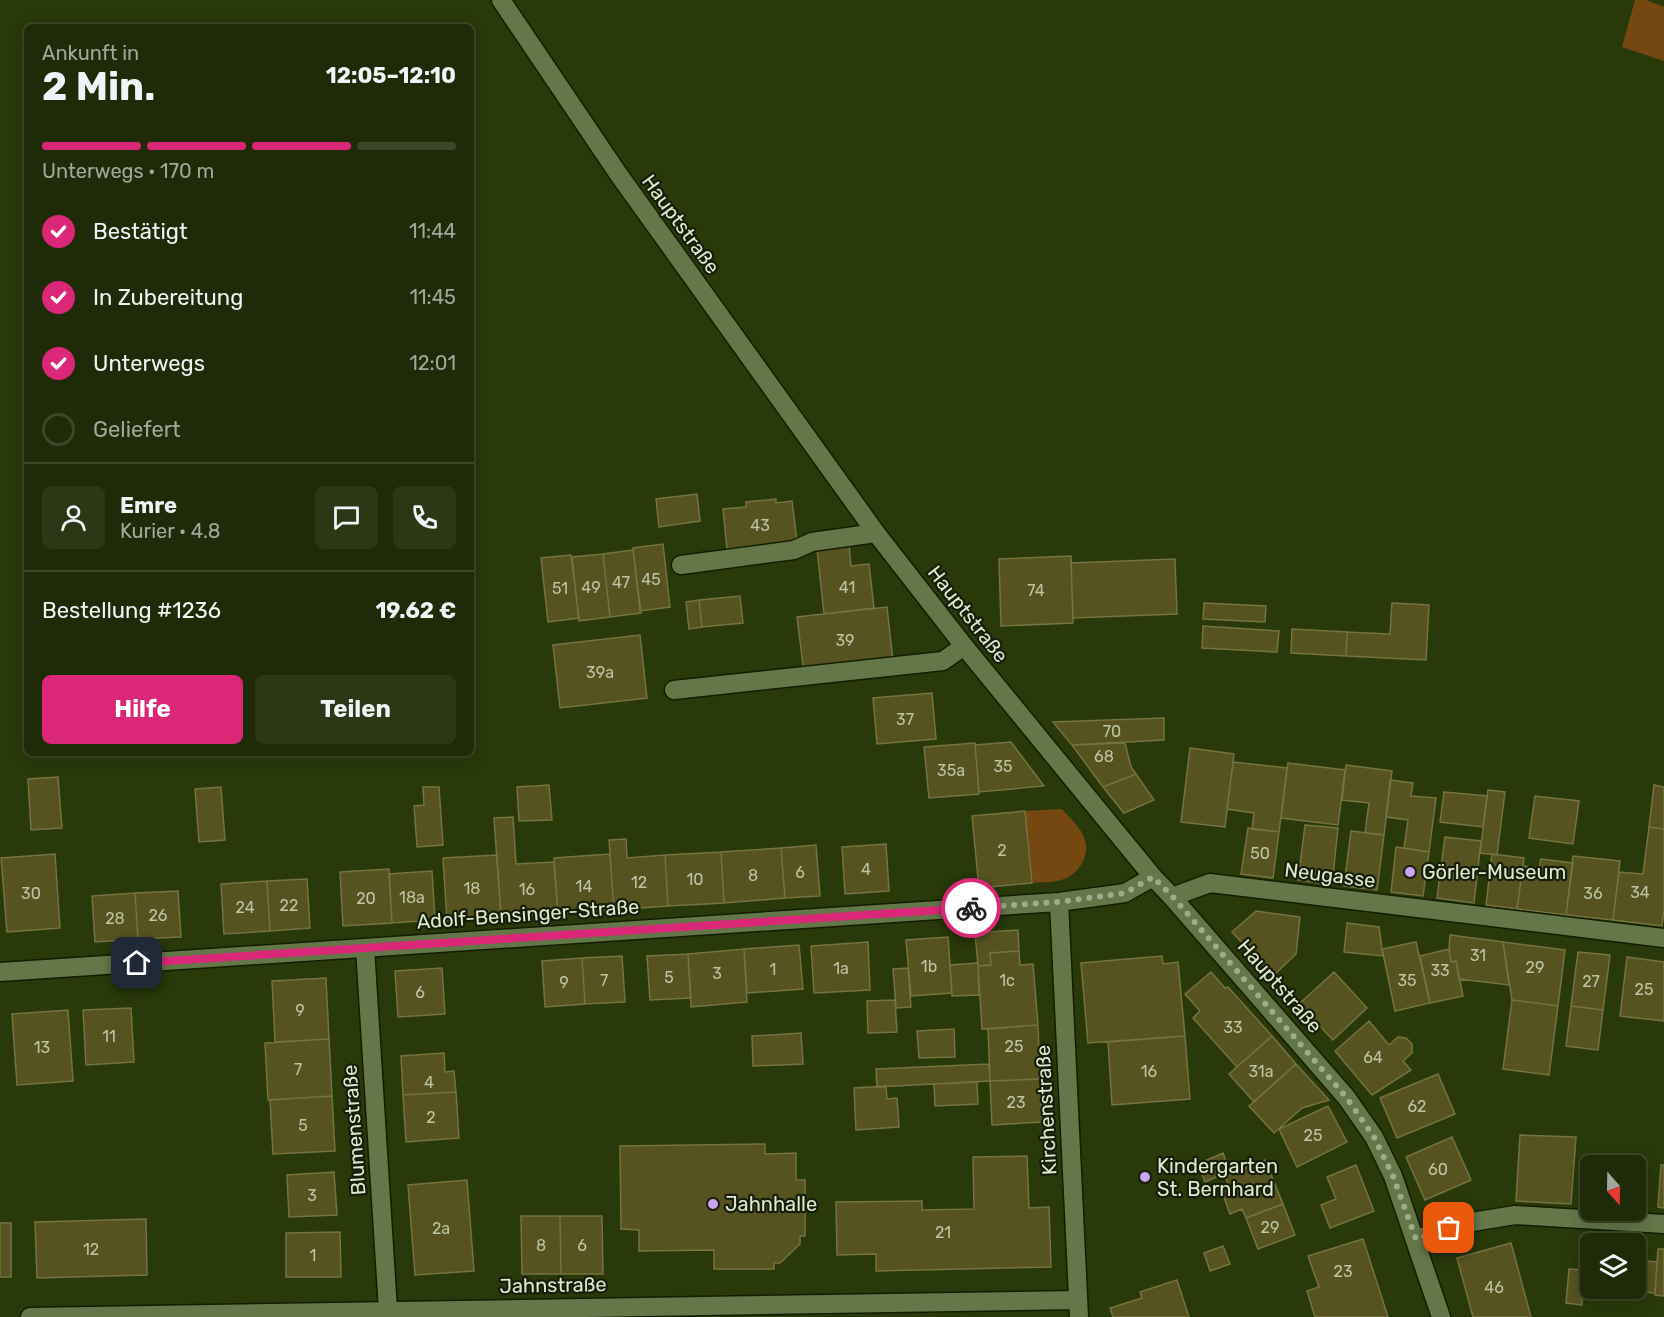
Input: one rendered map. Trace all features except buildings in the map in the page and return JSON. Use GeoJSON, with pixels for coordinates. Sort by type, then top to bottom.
{"type":"FeatureCollection","features":[{"type":"Feature","properties":{"kind":"street","name":"Hauptstraße"},"geometry":{"type":"LineString","coordinates":[[501,0],[619,175],[876,533],[964,646],[1153,877],[1173,897],[1346,1097],[1374,1137],[1388,1167],[1416,1239],[1441,1317]]}},
{"type":"Feature","properties":{"kind":"street"},"geometry":{"type":"LineString","coordinates":[[681,565],[794,550],[812,542],[876,533]]}},
{"type":"Feature","properties":{"kind":"street"},"geometry":{"type":"LineString","coordinates":[[674,690],[943,661],[964,646]]}},
{"type":"Feature","properties":{"kind":"street"},"geometry":{"type":"LineString","coordinates":[[1059,902],[1125,893],[1153,877]]}},
{"type":"Feature","properties":{"kind":"street","name":"Neugasse"},"geometry":{"type":"LineString","coordinates":[[1173,897],[1210,883],[1664,939]]}},
{"type":"Feature","properties":{"kind":"street","name":"Adolf-Bensinger-Straße"},"geometry":{"type":"LineString","coordinates":[[0,972],[1059,902]]}},
{"type":"Feature","properties":{"kind":"street","name":"Kirchenstraße"},"geometry":{"type":"LineString","coordinates":[[1059,902],[1078,1308]]}},
{"type":"Feature","properties":{"kind":"street","name":"Blumenstraße"},"geometry":{"type":"LineString","coordinates":[[364,948],[388,1310]]}},
{"type":"Feature","properties":{"kind":"street"},"geometry":{"type":"LineString","coordinates":[[1416,1239],[1466,1223],[1515,1215],[1664,1224]]}},
{"type":"Feature","properties":{"kind":"street","name":"Jahnstraße"},"geometry":{"type":"LineString","coordinates":[[30,1317],[388,1310],[1078,1308]]}},
{"type":"Feature","properties":{"kind":"shaded area"},"geometry":{"type":"Polygon","coordinates":[[[1635,0],[1646,0],[1664,7],[1664,61],[1622,47],[1635,0]]]}},
{"type":"Feature","properties":{"kind":"shaded area"},"geometry":{"type":"Polygon","coordinates":[[[1062,809],[1083,835],[1085,856],[1079,868],[1068,877],[1054,882],[1032,883],[1025,811],[1062,809]]]}},
{"type":"Feature","properties":{"kind":"way so far"},"geometry":{"type":"LineString","coordinates":[[971,908],[1059,902],[1125,893],[1153,877],[1173,897],[1346,1097],[1374,1137],[1393,1176],[1416,1239],[1449,1228]]}},
{"type":"Feature","properties":{"kind":"place","name":"Görler-Museum"},"geometry":{"type":"Point","coordinates":[1410,872]}},
{"type":"Feature","properties":{"kind":"place","name":"Kindergarten St. Bernhard"},"geometry":{"type":"Point","coordinates":[1145,1177]}},
{"type":"Feature","properties":{"kind":"place","name":"Jahnhalle"},"geometry":{"type":"Point","coordinates":[713,1204]}},
{"type":"Feature","properties":{"kind":"route"},"geometry":{"type":"LineString","coordinates":[[137,963],[971,908]]}}]}
